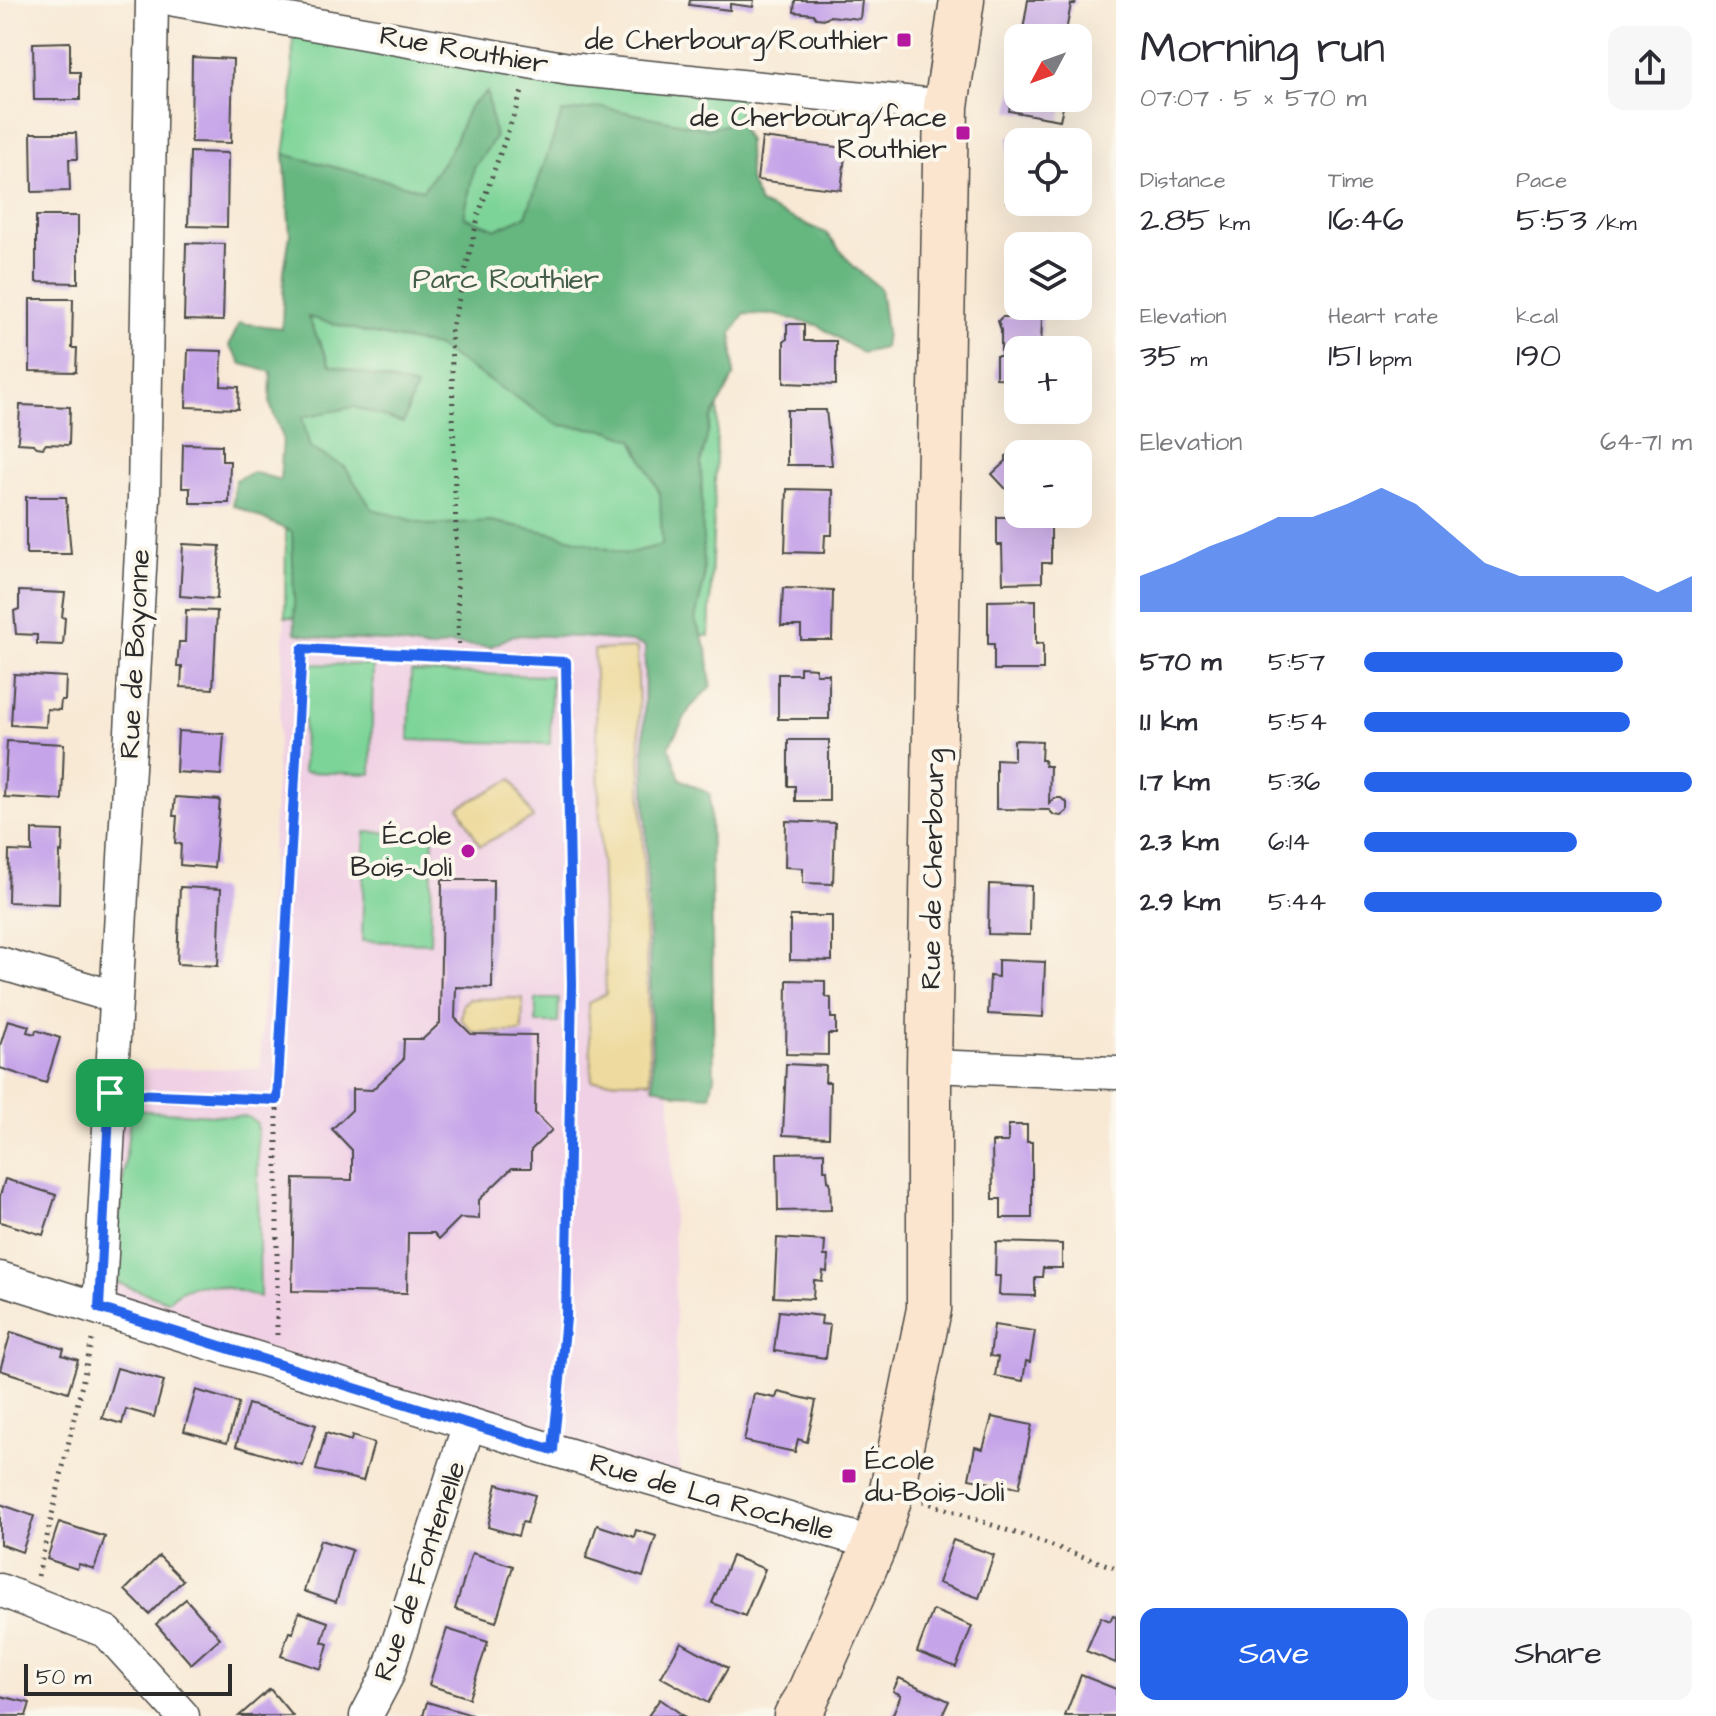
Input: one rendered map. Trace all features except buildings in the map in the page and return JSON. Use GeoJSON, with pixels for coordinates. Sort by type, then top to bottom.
{"type":"FeatureCollection","features":[{"type":"Feature","properties":{"kind":"street","name":"Rue de Bayonne"},"geometry":{"type":"LineString","coordinates":[[99,1308],[144,498],[152,0]]}},
{"type":"Feature","properties":{"kind":"street","name":"Rue Routhier"},"geometry":{"type":"LineString","coordinates":[[175,0],[569,69],[946,106]]}},
{"type":"Feature","properties":{"kind":"street","name":"Rue de Cherbourg"},"geometry":{"type":"LineString","coordinates":[[796,1716],[806,1700],[875,1544],[892,1490],[929,1309],[929,1066],[946,106],[962,0]]}},
{"type":"Feature","properties":{"kind":"street"},"geometry":{"type":"LineString","coordinates":[[0,963],[115,997]]}},
{"type":"Feature","properties":{"kind":"street"},"geometry":{"type":"LineString","coordinates":[[929,1066],[1116,1073]]}},
{"type":"Feature","properties":{"kind":"street","name":"Rue de La Rochelle"},"geometry":{"type":"LineString","coordinates":[[0,1278],[553,1450],[875,1544]]}},
{"type":"Feature","properties":{"kind":"street","name":"Rue de Fontenelle"},"geometry":{"type":"LineString","coordinates":[[366,1716],[387,1676],[469,1424]]}},
{"type":"Feature","properties":{"kind":"street"},"geometry":{"type":"LineString","coordinates":[[0,1590],[107,1632],[183,1716]]}},
{"type":"Feature","properties":{"kind":"path"},"geometry":{"type":"LineString","coordinates":[[459,656],[451,332],[479,213],[533,62]]}},
{"type":"Feature","properties":{"kind":"path"},"geometry":{"type":"LineString","coordinates":[[277,1364],[277,1100],[302,649],[566,662],[572,984],[566,1318],[553,1450]]}},
{"type":"Feature","properties":{"kind":"path"},"geometry":{"type":"LineString","coordinates":[[110,1093],[277,1100]]}},
{"type":"Feature","properties":{"kind":"path"},"geometry":{"type":"LineString","coordinates":[[32,1603],[99,1308]]}},
{"type":"Feature","properties":{"kind":"path"},"geometry":{"type":"LineString","coordinates":[[892,1490],[1116,1568]]}},
{"type":"Feature","properties":{"kind":"shaded area","name":"École Bois-Joli"},"geometry":{"type":"Polygon","coordinates":[[[285,617],[658,633],[680,1488],[99,1308],[124,1069],[260,1068],[285,617]]]}},
{"type":"Feature","properties":{"kind":"green space","name":"Parc Routhier"},"geometry":{"type":"Polygon","coordinates":[[[293,20],[742,96],[738,122],[729,124],[709,636],[285,617],[291,157],[284,154],[292,100],[293,20]]]}},
{"type":"Feature","properties":{"kind":"green space","name":"Parc Routhier"},"geometry":{"type":"Polygon","coordinates":[[[487,92],[495,138],[474,168],[464,217],[497,229],[526,216],[562,113],[602,107],[707,129],[738,122],[748,141],[749,179],[760,204],[826,233],[854,267],[880,288],[886,332],[884,348],[862,353],[817,325],[776,315],[744,314],[732,333],[734,376],[711,419],[701,462],[704,581],[695,620],[707,649],[711,686],[690,708],[669,746],[680,779],[710,794],[714,1077],[710,1096],[676,1094],[653,1086],[644,749],[645,646],[581,637],[514,635],[490,647],[450,644],[430,649],[295,633],[292,532],[233,505],[235,480],[253,472],[280,480],[283,438],[270,404],[271,372],[242,364],[229,346],[239,323],[282,328],[284,271],[290,235],[284,154],[423,190],[451,150],[469,107],[487,92]],[[308,317],[330,365],[416,387],[403,423],[354,407],[302,417],[310,448],[345,467],[372,509],[429,525],[490,521],[552,533],[625,554],[662,545],[660,494],[633,440],[607,430],[558,425],[436,346],[308,317]]]}},
{"type":"Feature","properties":{"kind":"green space"},"geometry":{"type":"Polygon","coordinates":[[[305,664],[373,665],[371,774],[303,772],[305,664]]]}},
{"type":"Feature","properties":{"kind":"green space"},"geometry":{"type":"Polygon","coordinates":[[[411,672],[551,676],[550,744],[409,740],[411,672]]]}},
{"type":"Feature","properties":{"kind":"green space"},"geometry":{"type":"Polygon","coordinates":[[[365,832],[433,834],[430,943],[362,941],[365,832]]]}},
{"type":"Feature","properties":{"kind":"green space"},"geometry":{"type":"Polygon","coordinates":[[[536,999],[559,999],[558,1023],[536,1023],[536,999]]]}},
{"type":"Feature","properties":{"kind":"green space"},"geometry":{"type":"Polygon","coordinates":[[[131,1110],[248,1117],[257,1123],[260,1297],[223,1287],[201,1285],[179,1292],[168,1301],[112,1281],[131,1110]]]}},
{"type":"Feature","properties":{"kind":"sand"},"geometry":{"type":"Polygon","coordinates":[[[637,648],[650,1081],[592,1081],[588,1003],[606,994],[594,650],[637,648]]]}},
{"type":"Feature","properties":{"kind":"sand"},"geometry":{"type":"Polygon","coordinates":[[[512,779],[533,818],[480,846],[459,807],[512,779]]]}},
{"type":"Feature","properties":{"kind":"sand"},"geometry":{"type":"Polygon","coordinates":[[[523,998],[522,1032],[473,1032],[461,1019],[463,1004],[469,999],[523,998]]]}},
{"type":"Feature","properties":{"kind":"place","name":"de Cherbourg/Routhier"},"geometry":{"type":"Point","coordinates":[904,40]}},
{"type":"Feature","properties":{"kind":"place","name":"de Cherbourg/face Routhier"},"geometry":{"type":"Point","coordinates":[963,133]}},
{"type":"Feature","properties":{"kind":"place","name":"École Bois-Joli"},"geometry":{"type":"Point","coordinates":[468,851]}},
{"type":"Feature","properties":{"kind":"place","name":"École du-Bois-Joli"},"geometry":{"type":"Point","coordinates":[849,1476]}},
{"type":"Feature","properties":{"kind":"route"},"geometry":{"type":"LineString","coordinates":[[302,649],[566,662],[572,984],[566,1318],[553,1450],[99,1308],[110,1093],[277,1100],[302,649]]}}]}
